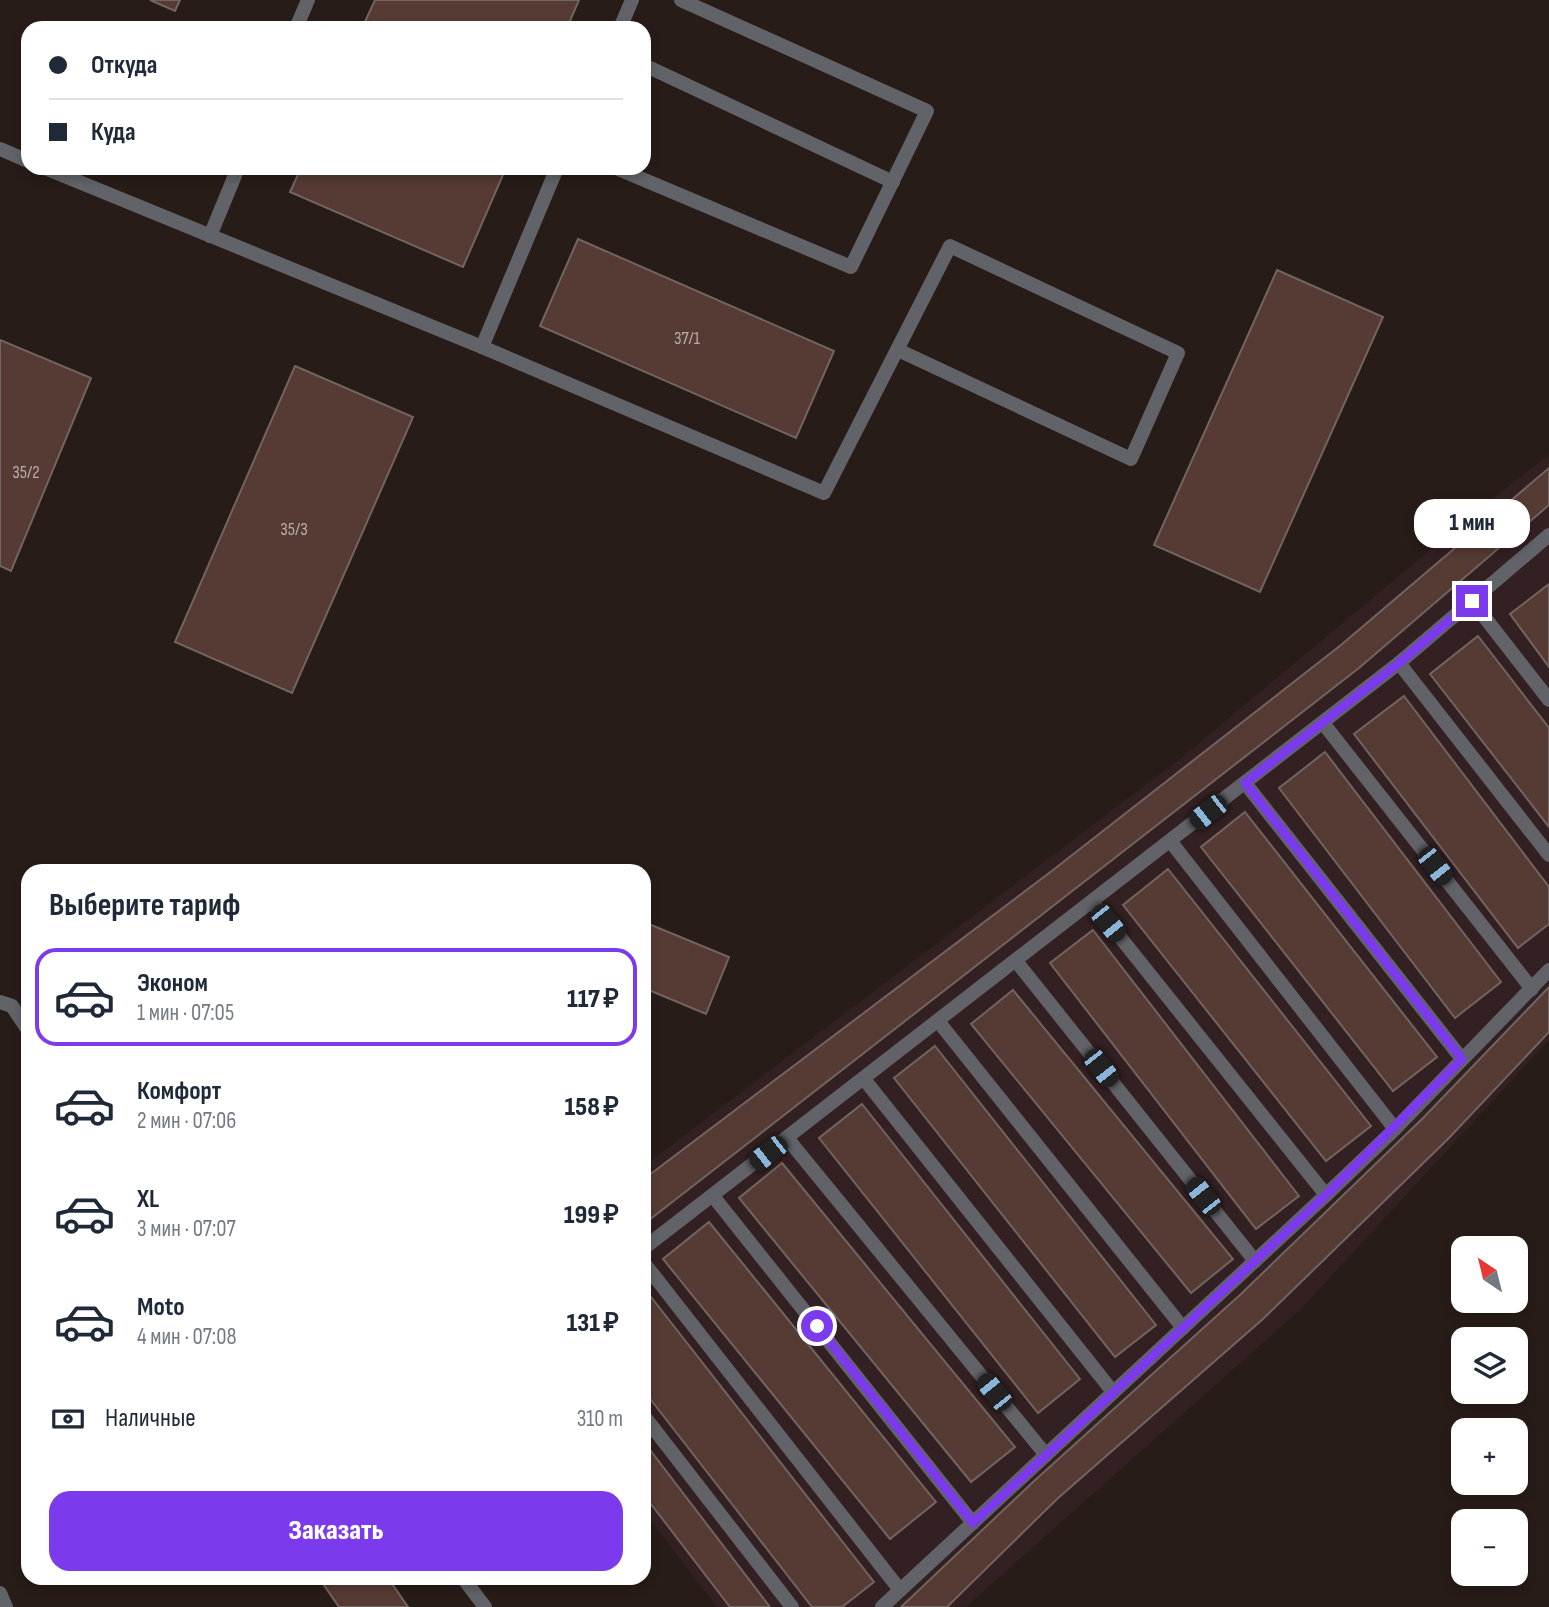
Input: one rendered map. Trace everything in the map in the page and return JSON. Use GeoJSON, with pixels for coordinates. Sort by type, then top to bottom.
{"type":"FeatureCollection","features":[{"type":"Feature","properties":{"kind":"lane"},"geometry":{"type":"LineString","coordinates":[[299,21],[308,0]]}},
{"type":"Feature","properties":{"kind":"lane"},"geometry":{"type":"LineString","coordinates":[[623,21],[632,0]]}},
{"type":"Feature","properties":{"kind":"lane"},"geometry":{"type":"LineString","coordinates":[[633,175],[851,267],[928,111],[681,0]]}},
{"type":"Feature","properties":{"kind":"lane"},"geometry":{"type":"LineString","coordinates":[[651,68],[893,182]]}},
{"type":"Feature","properties":{"kind":"lane"},"geometry":{"type":"LineString","coordinates":[[0,149],[21,158]]}},
{"type":"Feature","properties":{"kind":"lane"},"geometry":{"type":"LineString","coordinates":[[62,175],[482,347],[824,493],[950,246],[1178,353],[1131,459],[898,350]]}},
{"type":"Feature","properties":{"kind":"lane"},"geometry":{"type":"LineString","coordinates":[[210,236],[235,175]]}},
{"type":"Feature","properties":{"kind":"lane"},"geometry":{"type":"LineString","coordinates":[[482,347],[554,175]]}},
{"type":"Feature","properties":{"kind":"lane"},"geometry":{"type":"LineString","coordinates":[[651,1243],[1323,723],[1547,540]]}},
{"type":"Feature","properties":{"kind":"lane"},"geometry":{"type":"LineString","coordinates":[[1472,601],[1549,701]]}},
{"type":"Feature","properties":{"kind":"lane"},"geometry":{"type":"LineString","coordinates":[[1399,663],[1549,855]]}},
{"type":"Feature","properties":{"kind":"lane"},"geometry":{"type":"LineString","coordinates":[[1323,723],[1532,989]]}},
{"type":"Feature","properties":{"kind":"lane"},"geometry":{"type":"LineString","coordinates":[[1245,783],[1462,1059]]}},
{"type":"Feature","properties":{"kind":"lane"},"geometry":{"type":"LineString","coordinates":[[1171,842],[1395,1129]]}},
{"type":"Feature","properties":{"kind":"lane"},"geometry":{"type":"LineString","coordinates":[[1091,902],[1326,1195]]}},
{"type":"Feature","properties":{"kind":"lane"},"geometry":{"type":"LineString","coordinates":[[1016,961],[1255,1261]]}},
{"type":"Feature","properties":{"kind":"lane"},"geometry":{"type":"LineString","coordinates":[[882,1607],[1326,1195],[1395,1129],[1549,970]]}},
{"type":"Feature","properties":{"kind":"lane"},"geometry":{"type":"LineString","coordinates":[[0,1002],[12,1006],[21,1020]]}},
{"type":"Feature","properties":{"kind":"lane"},"geometry":{"type":"LineString","coordinates":[[938,1021],[1182,1328]]}},
{"type":"Feature","properties":{"kind":"lane"},"geometry":{"type":"LineString","coordinates":[[864,1079],[1113,1392]]}},
{"type":"Feature","properties":{"kind":"lane"},"geometry":{"type":"LineString","coordinates":[[787,1138],[1046,1455]]}},
{"type":"Feature","properties":{"kind":"lane"},"geometry":{"type":"LineString","coordinates":[[713,1196],[973,1523]]}},
{"type":"Feature","properties":{"kind":"lane"},"geometry":{"type":"LineString","coordinates":[[651,1272],[900,1590]]}},
{"type":"Feature","properties":{"kind":"lane"},"geometry":{"type":"LineString","coordinates":[[651,1425],[792,1607]]}},
{"type":"Feature","properties":{"kind":"lane"},"geometry":{"type":"LineString","coordinates":[[468,1585],[485,1607]]}},
{"type":"Feature","properties":{"kind":"lane"},"geometry":{"type":"LineString","coordinates":[[0,1593],[6,1607]]}},
{"type":"Feature","properties":{"kind":"shaded area"},"geometry":{"type":"Polygon","coordinates":[[[1549,455],[1549,1040],[1301,1309],[966,1607],[717,1607],[651,1521],[651,1161],[1186,754],[1481,507],[1549,455]]]}},
{"type":"Feature","properties":{"kind":"building"},"geometry":{"type":"Polygon","coordinates":[[[150,0],[180,0],[175,11],[150,0]]]}},
{"type":"Feature","properties":{"kind":"building"},"geometry":{"type":"Polygon","coordinates":[[[375,0],[579,0],[570,21],[365,21],[375,0]]]}},
{"type":"Feature","properties":{"kind":"building"},"geometry":{"type":"Polygon","coordinates":[[[298,175],[503,175],[463,267],[290,192],[298,175]]]}},
{"type":"Feature","properties":{"kind":"building"},"geometry":{"type":"Polygon","coordinates":[[[578,239],[834,351],[796,438],[540,326],[578,239]]]}},
{"type":"Feature","properties":{"kind":"building"},"geometry":{"type":"Polygon","coordinates":[[[1277,270],[1383,317],[1260,592],[1154,545],[1277,270]]]}},
{"type":"Feature","properties":{"kind":"building"},"geometry":{"type":"Polygon","coordinates":[[[0,340],[91,378],[11,571],[0,566],[0,340]]]}},
{"type":"Feature","properties":{"kind":"building"},"geometry":{"type":"Polygon","coordinates":[[[295,366],[413,417],[292,693],[175,642],[295,366]]]}},
{"type":"Feature","properties":{"kind":"building"},"geometry":{"type":"Polygon","coordinates":[[[1549,468],[1549,505],[1359,668],[651,1219],[651,1174],[1053,870],[1341,645],[1549,468]]]}},
{"type":"Feature","properties":{"kind":"building"},"geometry":{"type":"Polygon","coordinates":[[[1549,584],[1549,667],[1510,614],[1549,584]]]}},
{"type":"Feature","properties":{"kind":"building"},"geometry":{"type":"Polygon","coordinates":[[[1478,636],[1549,728],[1549,827],[1430,674],[1478,636]]]}},
{"type":"Feature","properties":{"kind":"building"},"geometry":{"type":"Polygon","coordinates":[[[1404,696],[1549,887],[1549,924],[1518,948],[1354,734],[1404,696]]]}},
{"type":"Feature","properties":{"kind":"building"},"geometry":{"type":"Polygon","coordinates":[[[1325,752],[1501,982],[1455,1018],[1279,788],[1325,752]]]}},
{"type":"Feature","properties":{"kind":"building"},"geometry":{"type":"Polygon","coordinates":[[[1245,812],[1437,1057],[1393,1091],[1201,847],[1245,812]]]}},
{"type":"Feature","properties":{"kind":"building"},"geometry":{"type":"Polygon","coordinates":[[[1168,869],[1371,1126],[1326,1161],[1123,905],[1168,869]]]}},
{"type":"Feature","properties":{"kind":"building"},"geometry":{"type":"Polygon","coordinates":[[[651,925],[729,957],[706,1014],[651,991],[651,925]]]}},
{"type":"Feature","properties":{"kind":"building"},"geometry":{"type":"Polygon","coordinates":[[[1093,930],[1299,1196],[1256,1229],[1050,963],[1093,930]]]}},
{"type":"Feature","properties":{"kind":"building"},"geometry":{"type":"Polygon","coordinates":[[[1549,987],[1549,1032],[1448,1139],[1263,1319],[1057,1499],[947,1607],[901,1607],[1033,1482],[1242,1293],[1423,1118],[1549,987]]]}},
{"type":"Feature","properties":{"kind":"building"},"geometry":{"type":"Polygon","coordinates":[[[1013,990],[1233,1259],[1191,1293],[971,1024],[1013,990]]]}},
{"type":"Feature","properties":{"kind":"building"},"geometry":{"type":"Polygon","coordinates":[[[935,1046],[1156,1325],[1115,1357],[894,1078],[935,1046]]]}},
{"type":"Feature","properties":{"kind":"building"},"geometry":{"type":"Polygon","coordinates":[[[862,1104],[1080,1379],[1038,1413],[819,1138],[862,1104]]]}},
{"type":"Feature","properties":{"kind":"building"},"geometry":{"type":"Polygon","coordinates":[[[782,1163],[1015,1447],[971,1482],[739,1198],[782,1163]]]}},
{"type":"Feature","properties":{"kind":"building"},"geometry":{"type":"Polygon","coordinates":[[[709,1222],[936,1502],[890,1539],[663,1259],[709,1222]]]}},
{"type":"Feature","properties":{"kind":"building"},"geometry":{"type":"Polygon","coordinates":[[[651,1297],[874,1582],[842,1607],[812,1607],[651,1400],[651,1297]]]}},
{"type":"Feature","properties":{"kind":"building"},"geometry":{"type":"Polygon","coordinates":[[[651,1451],[770,1607],[730,1607],[651,1504],[651,1451]]]}},
{"type":"Feature","properties":{"kind":"building"},"geometry":{"type":"Polygon","coordinates":[[[324,1585],[393,1585],[408,1607],[339,1607],[324,1585]]]}},
{"type":"Feature","properties":{"kind":"route"},"geometry":{"type":"LineString","coordinates":[[817,1326],[973,1523],[1326,1195],[1395,1129],[1462,1059],[1245,783],[1399,663],[1472,601]]}}]}
